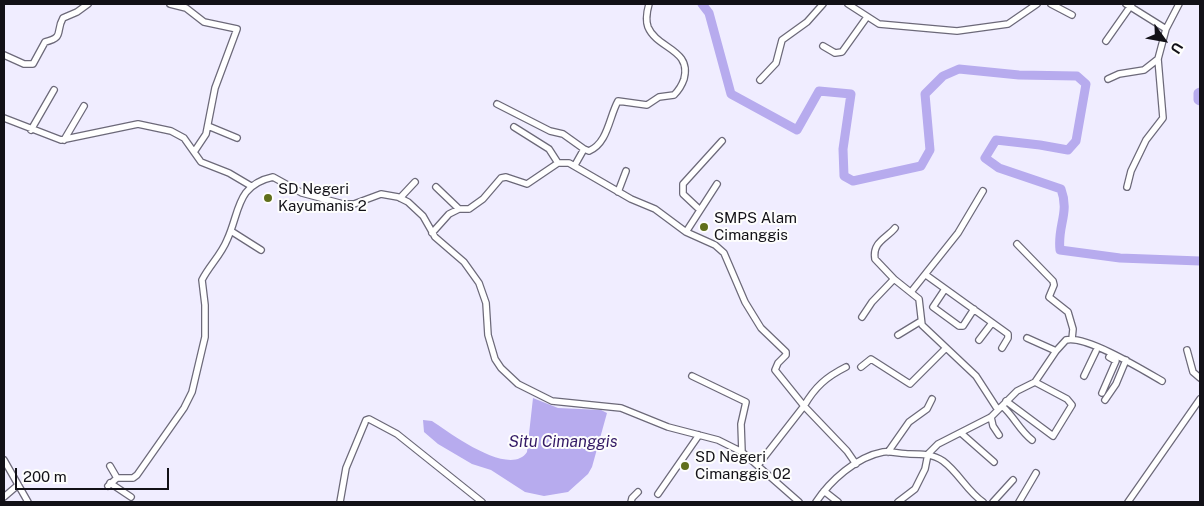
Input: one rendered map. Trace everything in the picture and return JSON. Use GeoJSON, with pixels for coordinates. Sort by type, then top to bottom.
{"type":"FeatureCollection","features":[{"type":"Feature","properties":{"kind":"street"},"geometry":{"type":"LineString","coordinates":[[4,56],[24,64],[33,64],[45,42],[54,40],[57,37],[63,18],[77,12],[88,4]]}},
{"type":"Feature","properties":{"kind":"street"},"geometry":{"type":"LineString","coordinates":[[170,4],[189,6],[204,22],[236,28],[237,32],[225,56],[215,88],[206,134],[194,152]]}},
{"type":"Feature","properties":{"kind":"street"},"geometry":{"type":"LineString","coordinates":[[498,104],[550,131],[563,134],[584,149],[589,151],[594,148],[606,132],[618,102],[647,105],[659,97],[674,95],[683,81],[684,66],[680,56],[658,40],[648,27],[647,15],[649,4]]}},
{"type":"Feature","properties":{"kind":"street"},"geometry":{"type":"LineString","coordinates":[[760,80],[776,63],[782,40],[807,22],[822,4]]}},
{"type":"Feature","properties":{"kind":"street"},"geometry":{"type":"LineString","coordinates":[[848,4],[867,17],[882,24],[964,31],[1008,24],[1037,4]]}},
{"type":"Feature","properties":{"kind":"street"},"geometry":{"type":"LineString","coordinates":[[1050,4],[1072,15]]}},
{"type":"Feature","properties":{"kind":"street"},"geometry":{"type":"LineString","coordinates":[[1127,188],[1131,171],[1146,140],[1163,118],[1158,59],[1166,29],[1179,4]]}},
{"type":"Feature","properties":{"kind":"street"},"geometry":{"type":"LineString","coordinates":[[1106,41],[1129,5],[1166,29]]}},
{"type":"Feature","properties":{"kind":"street"},"geometry":{"type":"LineString","coordinates":[[823,46],[835,52],[842,52],[867,17]]}},
{"type":"Feature","properties":{"kind":"street"},"geometry":{"type":"LineString","coordinates":[[1108,78],[1119,74],[1144,70],[1158,59]]}},
{"type":"Feature","properties":{"kind":"street"},"geometry":{"type":"LineString","coordinates":[[31,130],[54,90]]}},
{"type":"Feature","properties":{"kind":"street"},"geometry":{"type":"LineString","coordinates":[[64,140],[84,106]]}},
{"type":"Feature","properties":{"kind":"street"},"geometry":{"type":"LineString","coordinates":[[4,118],[58,140],[138,124],[179,134],[189,143],[201,162],[229,173],[251,186]]}},
{"type":"Feature","properties":{"kind":"street"},"geometry":{"type":"LineString","coordinates":[[208,126],[237,138]]}},
{"type":"Feature","properties":{"kind":"street"},"geometry":{"type":"LineString","coordinates":[[514,127],[549,149],[558,163]]}},
{"type":"Feature","properties":{"kind":"street"},"geometry":{"type":"LineString","coordinates":[[700,210],[684,196],[682,188],[689,175],[722,141]]}},
{"type":"Feature","properties":{"kind":"street"},"geometry":{"type":"LineString","coordinates":[[575,166],[584,149]]}},
{"type":"Feature","properties":{"kind":"street"},"geometry":{"type":"LineString","coordinates":[[432,233],[449,214],[474,206],[501,178],[506,177],[527,184],[558,163],[575,166],[618,192],[655,209],[686,232],[710,242],[724,254],[745,302],[761,328],[786,352],[786,355],[778,363],[775,370],[804,406],[848,451],[856,464]]}},
{"type":"Feature","properties":{"kind":"street"},"geometry":{"type":"LineString","coordinates":[[618,192],[626,171]]}},
{"type":"Feature","properties":{"kind":"street"},"geometry":{"type":"LineString","coordinates":[[131,497],[109,484],[117,478],[133,478],[138,475],[189,400],[205,337],[205,305],[202,280],[223,249],[231,231],[238,206],[251,186],[273,177],[302,193],[349,205],[381,194],[400,198],[416,208],[432,233],[464,262],[479,283],[486,303],[491,344],[495,359],[500,368],[524,388],[544,398],[560,403],[615,406],[668,426],[718,440],[742,452],[799,502]]}},
{"type":"Feature","properties":{"kind":"street"},"geometry":{"type":"LineString","coordinates":[[400,198],[415,182]]}},
{"type":"Feature","properties":{"kind":"street"},"geometry":{"type":"LineString","coordinates":[[686,232],[717,184]]}},
{"type":"Feature","properties":{"kind":"street"},"geometry":{"type":"LineString","coordinates":[[436,187],[460,209]]}},
{"type":"Feature","properties":{"kind":"street"},"geometry":{"type":"LineString","coordinates":[[911,292],[963,225],[983,191]]}},
{"type":"Feature","properties":{"kind":"street"},"geometry":{"type":"LineString","coordinates":[[894,228],[884,236],[874,255],[878,263],[920,302],[920,321],[924,328],[976,376],[1010,413],[1018,427],[1032,440]]}},
{"type":"Feature","properties":{"kind":"street"},"geometry":{"type":"LineString","coordinates":[[231,231],[261,250]]}},
{"type":"Feature","properties":{"kind":"street"},"geometry":{"type":"LineString","coordinates":[[1017,244],[1053,281],[1054,285],[1049,297],[1068,312],[1073,331],[1072,339]]}},
{"type":"Feature","properties":{"kind":"street"},"geometry":{"type":"LineString","coordinates":[[926,275],[1008,336],[1002,348]]}},
{"type":"Feature","properties":{"kind":"street"},"geometry":{"type":"LineString","coordinates":[[862,317],[872,302],[894,279]]}},
{"type":"Feature","properties":{"kind":"street"},"geometry":{"type":"LineString","coordinates":[[945,290],[933,307],[957,325],[962,326],[974,310]]}},
{"type":"Feature","properties":{"kind":"street"},"geometry":{"type":"LineString","coordinates":[[898,335],[920,321]]}},
{"type":"Feature","properties":{"kind":"street"},"geometry":{"type":"LineString","coordinates":[[979,340],[992,323]]}},
{"type":"Feature","properties":{"kind":"street"},"geometry":{"type":"LineString","coordinates":[[1027,338],[1056,351]]}},
{"type":"Feature","properties":{"kind":"street"},"geometry":{"type":"LineString","coordinates":[[898,502],[916,486],[925,469],[928,454],[942,441],[992,416],[1021,388],[1035,382],[1056,351],[1066,340],[1072,339],[1126,360],[1162,381]]}},
{"type":"Feature","properties":{"kind":"street"},"geometry":{"type":"LineString","coordinates":[[861,367],[871,359],[910,384],[946,348]]}},
{"type":"Feature","properties":{"kind":"street"},"geometry":{"type":"LineString","coordinates":[[1084,376],[1097,350]]}},
{"type":"Feature","properties":{"kind":"street"},"geometry":{"type":"LineString","coordinates":[[1097,350],[1116,361],[1102,393]]}},
{"type":"Feature","properties":{"kind":"street"},"geometry":{"type":"LineString","coordinates":[[1187,350],[1193,372],[1200,378]]}},
{"type":"Feature","properties":{"kind":"street"},"geometry":{"type":"LineString","coordinates":[[1105,400],[1116,384],[1126,360]]}},
{"type":"Feature","properties":{"kind":"street"},"geometry":{"type":"LineString","coordinates":[[758,465],[804,406],[810,394],[822,381],[846,368]]}},
{"type":"Feature","properties":{"kind":"street"},"geometry":{"type":"LineString","coordinates":[[692,376],[746,402],[741,424],[742,452]]}},
{"type":"Feature","properties":{"kind":"street"},"geometry":{"type":"LineString","coordinates":[[1002,406],[1053,436],[1072,405],[1067,399],[1035,382]]}},
{"type":"Feature","properties":{"kind":"street"},"geometry":{"type":"LineString","coordinates":[[888,452],[909,422],[927,408],[932,399]]}},
{"type":"Feature","properties":{"kind":"street"},"geometry":{"type":"LineString","coordinates":[[1128,502],[1200,399]]}},
{"type":"Feature","properties":{"kind":"street"},"geometry":{"type":"LineString","coordinates":[[992,416],[993,426],[999,435]]}},
{"type":"Feature","properties":{"kind":"street"},"geometry":{"type":"LineString","coordinates":[[340,502],[346,468],[366,420],[369,419],[404,439],[482,502]]}},
{"type":"Feature","properties":{"kind":"street"},"geometry":{"type":"LineString","coordinates":[[961,433],[994,462]]}},
{"type":"Feature","properties":{"kind":"street"},"geometry":{"type":"LineString","coordinates":[[658,494],[698,435]]}},
{"type":"Feature","properties":{"kind":"street"},"geometry":{"type":"LineString","coordinates":[[816,502],[837,476],[856,464],[880,453],[888,452],[928,454],[944,461],[971,493],[983,502]]}},
{"type":"Feature","properties":{"kind":"street"},"geometry":{"type":"LineString","coordinates":[[4,460],[28,502]]}},
{"type":"Feature","properties":{"kind":"street"},"geometry":{"type":"LineString","coordinates":[[110,466],[117,478]]}},
{"type":"Feature","properties":{"kind":"street"},"geometry":{"type":"LineString","coordinates":[[1019,502],[1036,474]]}},
{"type":"Feature","properties":{"kind":"street"},"geometry":{"type":"LineString","coordinates":[[992,502],[1012,480]]}},
{"type":"Feature","properties":{"kind":"street"},"geometry":{"type":"LineString","coordinates":[[4,497],[18,485]]}},
{"type":"Feature","properties":{"kind":"street"},"geometry":{"type":"LineString","coordinates":[[824,491],[838,502]]}},
{"type":"Feature","properties":{"kind":"street"},"geometry":{"type":"LineString","coordinates":[[631,502],[638,492]]}},
{"type":"Feature","properties":{"kind":"water","name":"Situ Cimanggis"},"geometry":{"type":"Polygon","coordinates":[[[533,398],[558,408],[601,410],[607,413],[592,467],[588,474],[568,492],[544,496],[525,492],[491,470],[472,464],[438,444],[424,432],[423,420],[432,421],[480,451],[508,460],[519,459],[527,452],[533,398]]]}},
{"type":"Feature","properties":{"kind":"waterway"},"geometry":{"type":"LineString","coordinates":[[702,4],[709,13],[731,94],[797,130],[819,91],[851,94],[843,149],[844,176],[853,181],[921,166],[930,150],[925,94],[943,76],[959,69],[1019,75],[1077,76],[1086,84],[1076,141],[1068,150],[996,140],[985,158],[999,168],[1061,189],[1064,213],[1060,234],[1060,250],[1120,258],[1200,261]]}},
{"type":"Feature","properties":{"kind":"waterway"},"geometry":{"type":"LineString","coordinates":[[1200,92],[1198,93],[1198,100],[1200,101]]}},
{"type":"Feature","properties":{"kind":"place","name":"SD Negeri Kayumanis 2"},"geometry":{"type":"Point","coordinates":[268,198]}},
{"type":"Feature","properties":{"kind":"place","name":"SMPS Alam Cimanggis"},"geometry":{"type":"Point","coordinates":[704,227]}},
{"type":"Feature","properties":{"kind":"place","name":"SD Negeri Cimanggis 02"},"geometry":{"type":"Point","coordinates":[685,466]}}]}
